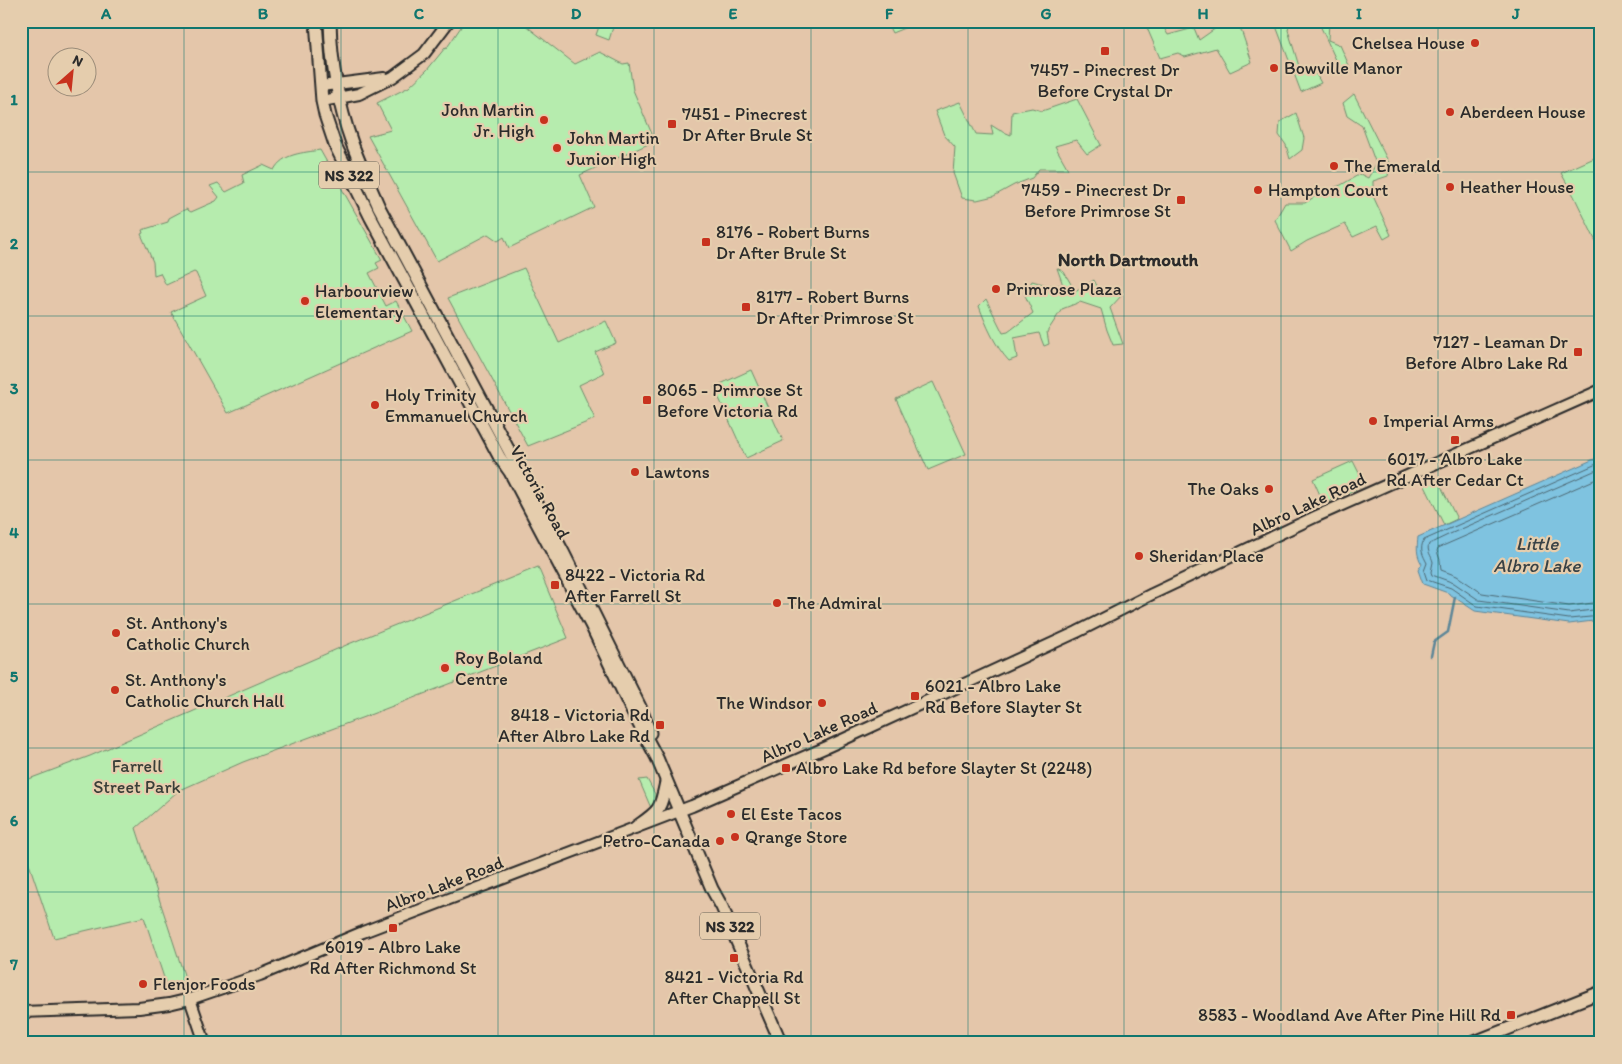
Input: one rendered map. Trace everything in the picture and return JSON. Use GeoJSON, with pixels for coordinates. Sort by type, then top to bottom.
{"type":"FeatureCollection","features":[{"type":"Feature","properties":{"kind":"main road","name":"Victoria Road"},"geometry":{"type":"LineString","coordinates":[[316,21],[322,101],[336,145],[358,192],[500,458],[510,472],[560,565],[657,758]]}},
{"type":"Feature","properties":{"kind":"main road","name":"Victoria Road"},"geometry":{"type":"LineString","coordinates":[[330,21],[332,58],[351,141],[379,207],[598,620],[641,709],[666,782],[781,1043]]}},
{"type":"Feature","properties":{"kind":"main road"},"geometry":{"type":"LineString","coordinates":[[636,827],[660,807],[666,782]]}},
{"type":"Feature","properties":{"kind":"main road"},"geometry":{"type":"LineString","coordinates":[[1472,1043],[1601,992]]}},
{"type":"Feature","properties":{"kind":"street"},"geometry":{"type":"LineString","coordinates":[[322,101],[359,94],[392,77],[424,54],[449,21]]}},
{"type":"Feature","properties":{"kind":"street"},"geometry":{"type":"LineString","coordinates":[[321,86],[392,77]]}},
{"type":"Feature","properties":{"kind":"street","name":"Albro Lake Road"},"geometry":{"type":"LineString","coordinates":[[21,1012],[138,1008],[190,999],[260,975],[363,932],[692,806],[829,746],[1059,640],[1317,516],[1601,390]]}},
{"type":"Feature","properties":{"kind":"street"},"geometry":{"type":"LineString","coordinates":[[190,999],[204,1043]]}},
{"type":"Feature","properties":{"kind":"green space"},"geometry":{"type":"Polygon","coordinates":[[[465,21],[520,21],[575,64],[600,52],[623,64],[629,63],[633,90],[655,141],[580,175],[594,207],[509,248],[504,237],[498,241],[488,234],[437,261],[368,136],[391,130],[377,103],[409,87],[446,49],[465,21]]]}},
{"type":"Feature","properties":{"kind":"green space"},"geometry":{"type":"Polygon","coordinates":[[[601,21],[614,24],[609,40],[596,35],[601,21]]]}},
{"type":"Feature","properties":{"kind":"green space"},"geometry":{"type":"Polygon","coordinates":[[[886,21],[921,21],[892,33],[886,21]]]}},
{"type":"Feature","properties":{"kind":"green space"},"geometry":{"type":"Polygon","coordinates":[[[1144,21],[1160,21],[1168,35],[1194,28],[1199,40],[1226,21],[1251,21],[1240,27],[1252,62],[1230,72],[1216,48],[1185,57],[1178,53],[1160,58],[1144,21]]]}},
{"type":"Feature","properties":{"kind":"green space"},"geometry":{"type":"Polygon","coordinates":[[[1285,21],[1296,21],[1289,25],[1288,30],[1301,73],[1316,74],[1321,83],[1301,92],[1276,26],[1285,21]]]}},
{"type":"Feature","properties":{"kind":"green space"},"geometry":{"type":"Polygon","coordinates":[[[1318,21],[1329,21],[1328,40],[1340,45],[1351,70],[1343,75],[1318,21]]]}},
{"type":"Feature","properties":{"kind":"green space"},"geometry":{"type":"Polygon","coordinates":[[[1354,94],[1390,165],[1388,176],[1373,181],[1373,196],[1391,235],[1384,239],[1377,226],[1353,237],[1345,224],[1307,241],[1291,251],[1275,220],[1285,203],[1305,203],[1320,193],[1341,185],[1360,174],[1368,178],[1376,164],[1362,126],[1347,116],[1343,103],[1354,94]]]}},
{"type":"Feature","properties":{"kind":"green space"},"geometry":{"type":"Polygon","coordinates":[[[1077,99],[1101,145],[1087,154],[1076,140],[1055,146],[1068,169],[1039,169],[1032,178],[994,196],[977,200],[962,198],[953,173],[955,147],[944,135],[935,111],[960,102],[976,134],[993,135],[991,125],[1011,135],[1012,112],[1032,108],[1042,111],[1077,99]]]}},
{"type":"Feature","properties":{"kind":"green space"},"geometry":{"type":"Polygon","coordinates":[[[1296,113],[1304,138],[1302,150],[1290,159],[1286,145],[1279,135],[1280,122],[1296,113]]]}},
{"type":"Feature","properties":{"kind":"green space"},"geometry":{"type":"Polygon","coordinates":[[[320,150],[382,260],[376,263],[379,268],[369,273],[386,306],[396,301],[412,331],[228,413],[171,312],[206,296],[196,273],[194,272],[166,285],[160,273],[154,275],[153,262],[141,234],[143,233],[142,230],[168,222],[169,218],[186,209],[191,212],[216,201],[219,197],[210,186],[218,183],[226,192],[244,183],[242,175],[263,165],[274,170],[278,164],[288,157],[320,150]]]}},
{"type":"Feature","properties":{"kind":"green space"},"geometry":{"type":"Polygon","coordinates":[[[1601,155],[1601,252],[1561,173],[1601,155]]]}},
{"type":"Feature","properties":{"kind":"green space"},"geometry":{"type":"Polygon","coordinates":[[[524,268],[559,343],[606,321],[616,343],[595,352],[604,373],[579,385],[595,419],[528,446],[448,298],[524,268]]]}},
{"type":"Feature","properties":{"kind":"green space"},"geometry":{"type":"Polygon","coordinates":[[[1057,268],[1064,272],[1075,291],[1094,280],[1097,286],[1109,295],[1122,295],[1110,308],[1123,344],[1113,345],[1101,309],[1080,302],[1062,309],[1047,332],[1049,344],[1044,346],[1039,333],[1014,338],[1017,358],[1009,361],[995,342],[979,306],[986,299],[1003,333],[1008,332],[1033,313],[1024,293],[1032,281],[1047,285],[1063,285],[1057,268]]]}},
{"type":"Feature","properties":{"kind":"green space"},"geometry":{"type":"Polygon","coordinates":[[[751,370],[783,441],[746,458],[714,387],[751,370]]]}},
{"type":"Feature","properties":{"kind":"green space"},"geometry":{"type":"Polygon","coordinates":[[[933,382],[966,454],[928,470],[896,399],[933,382]]]}},
{"type":"Feature","properties":{"kind":"green space"},"geometry":{"type":"Polygon","coordinates":[[[1353,461],[1365,485],[1324,504],[1313,479],[1353,461]]]}},
{"type":"Feature","properties":{"kind":"green space"},"geometry":{"type":"Polygon","coordinates":[[[1437,478],[1457,519],[1444,525],[1424,484],[1437,478]]]}},
{"type":"Feature","properties":{"kind":"green space","name":"Farrell Street Park"},"geometry":{"type":"Polygon","coordinates":[[[538,567],[568,638],[243,762],[178,791],[136,828],[187,984],[168,990],[144,917],[54,938],[21,840],[21,782],[90,756],[351,643],[538,567]]]}},
{"type":"Feature","properties":{"kind":"green space"},"geometry":{"type":"Polygon","coordinates":[[[647,779],[655,794],[654,805],[651,808],[639,780],[647,779]]]}},
{"type":"Feature","properties":{"kind":"water","name":"Little Albro Lake"},"geometry":{"type":"Polygon","coordinates":[[[1601,456],[1601,620],[1569,624],[1475,611],[1448,593],[1423,584],[1418,570],[1422,564],[1417,548],[1418,537],[1601,456]]]}},
{"type":"Feature","properties":{"kind":"waterway"},"geometry":{"type":"LineString","coordinates":[[1431,656],[1434,642],[1448,632],[1455,597]]}},
{"type":"Feature","properties":{"kind":"place","name":"Chelsea House"},"geometry":{"type":"Point","coordinates":[1475,43]}},
{"type":"Feature","properties":{"kind":"place","name":"7457 - Pinecrest Dr Before Crystal Dr"},"geometry":{"type":"Point","coordinates":[1105,51]}},
{"type":"Feature","properties":{"kind":"place","name":"Bowville Manor"},"geometry":{"type":"Point","coordinates":[1274,68]}},
{"type":"Feature","properties":{"kind":"place","name":"Aberdeen House"},"geometry":{"type":"Point","coordinates":[1450,112]}},
{"type":"Feature","properties":{"kind":"place","name":"John Martin Jr. High"},"geometry":{"type":"Point","coordinates":[544,120]}},
{"type":"Feature","properties":{"kind":"place","name":"7451 - Pinecrest Dr After Brule St"},"geometry":{"type":"Point","coordinates":[672,124]}},
{"type":"Feature","properties":{"kind":"place","name":"John Martin Junior High"},"geometry":{"type":"Point","coordinates":[557,148]}},
{"type":"Feature","properties":{"kind":"place","name":"The Emerald"},"geometry":{"type":"Point","coordinates":[1334,166]}},
{"type":"Feature","properties":{"kind":"place","name":"Heather House"},"geometry":{"type":"Point","coordinates":[1450,187]}},
{"type":"Feature","properties":{"kind":"place","name":"Hampton Court"},"geometry":{"type":"Point","coordinates":[1258,190]}},
{"type":"Feature","properties":{"kind":"place","name":"7459 - Pinecrest Dr Before Primrose St"},"geometry":{"type":"Point","coordinates":[1181,200]}},
{"type":"Feature","properties":{"kind":"place","name":"8176 - Robert Burns Dr After Brule St"},"geometry":{"type":"Point","coordinates":[706,242]}},
{"type":"Feature","properties":{"kind":"place","name":"Primrose Plaza"},"geometry":{"type":"Point","coordinates":[996,289]}},
{"type":"Feature","properties":{"kind":"place","name":"Harbourview Elementary"},"geometry":{"type":"Point","coordinates":[305,301]}},
{"type":"Feature","properties":{"kind":"place","name":"8177 - Robert Burns Dr After Primrose St"},"geometry":{"type":"Point","coordinates":[746,307]}},
{"type":"Feature","properties":{"kind":"place","name":"7127 - Leaman Dr Before Albro Lake Rd"},"geometry":{"type":"Point","coordinates":[1578,352]}},
{"type":"Feature","properties":{"kind":"place","name":"8065 - Primrose St Before Victoria Rd"},"geometry":{"type":"Point","coordinates":[647,400]}},
{"type":"Feature","properties":{"kind":"place","name":"Holy Trinity Emmanuel Church"},"geometry":{"type":"Point","coordinates":[375,405]}},
{"type":"Feature","properties":{"kind":"place","name":"Imperial Arms"},"geometry":{"type":"Point","coordinates":[1373,421]}},
{"type":"Feature","properties":{"kind":"place","name":"6017 - Albro Lake Rd After Cedar Ct"},"geometry":{"type":"Point","coordinates":[1455,440]}},
{"type":"Feature","properties":{"kind":"place","name":"Lawtons"},"geometry":{"type":"Point","coordinates":[635,472]}},
{"type":"Feature","properties":{"kind":"place","name":"The Oaks"},"geometry":{"type":"Point","coordinates":[1269,489]}},
{"type":"Feature","properties":{"kind":"place","name":"Sheridan Place"},"geometry":{"type":"Point","coordinates":[1139,556]}},
{"type":"Feature","properties":{"kind":"place","name":"8422 - Victoria Rd After Farrell St"},"geometry":{"type":"Point","coordinates":[555,585]}},
{"type":"Feature","properties":{"kind":"place","name":"The Admiral"},"geometry":{"type":"Point","coordinates":[777,603]}},
{"type":"Feature","properties":{"kind":"place","name":"St. Anthony's Catholic Church"},"geometry":{"type":"Point","coordinates":[116,633]}},
{"type":"Feature","properties":{"kind":"place","name":"Roy Boland Centre"},"geometry":{"type":"Point","coordinates":[445,668]}},
{"type":"Feature","properties":{"kind":"place","name":"St. Anthony's Catholic Church Hall"},"geometry":{"type":"Point","coordinates":[115,690]}},
{"type":"Feature","properties":{"kind":"place","name":"6021 - Albro Lake Rd Before Slayter St"},"geometry":{"type":"Point","coordinates":[915,696]}},
{"type":"Feature","properties":{"kind":"place","name":"The Windsor"},"geometry":{"type":"Point","coordinates":[822,703]}},
{"type":"Feature","properties":{"kind":"place","name":"8418 - Victoria Rd After Albro Lake Rd"},"geometry":{"type":"Point","coordinates":[660,725]}},
{"type":"Feature","properties":{"kind":"place","name":"Albro Lake Rd before Slayter St (2248)"},"geometry":{"type":"Point","coordinates":[786,768]}},
{"type":"Feature","properties":{"kind":"place","name":"El Este Tacos"},"geometry":{"type":"Point","coordinates":[731,814]}},
{"type":"Feature","properties":{"kind":"place","name":"Qrange Store"},"geometry":{"type":"Point","coordinates":[735,837]}},
{"type":"Feature","properties":{"kind":"place","name":"Petro-Canada"},"geometry":{"type":"Point","coordinates":[720,841]}},
{"type":"Feature","properties":{"kind":"place","name":"6019 - Albro Lake Rd After Richmond St"},"geometry":{"type":"Point","coordinates":[393,928]}},
{"type":"Feature","properties":{"kind":"place","name":"8421 - Victoria Rd After Chappell St"},"geometry":{"type":"Point","coordinates":[734,958]}},
{"type":"Feature","properties":{"kind":"place","name":"Flenjor Foods"},"geometry":{"type":"Point","coordinates":[143,984]}},
{"type":"Feature","properties":{"kind":"place","name":"8583 - Woodland Ave After Pine Hill Rd"},"geometry":{"type":"Point","coordinates":[1511,1015]}},
{"type":"Feature","properties":{"kind":"district","name":"North Dartmouth"},"geometry":{"type":"Point","coordinates":[1128,259]}}]}
